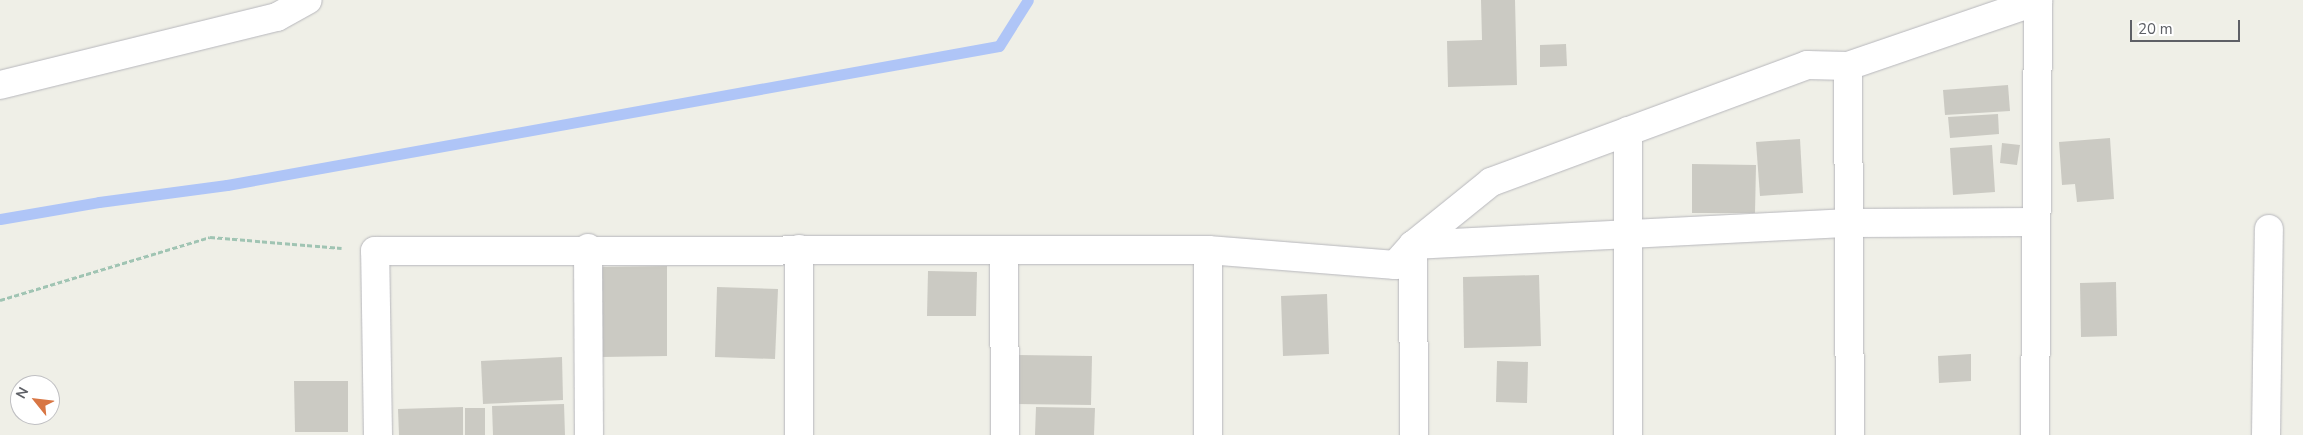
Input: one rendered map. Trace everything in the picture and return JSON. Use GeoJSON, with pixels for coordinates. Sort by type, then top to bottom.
{"type":"FeatureCollection","features":[{"type":"Feature","properties":{"kind":"street"},"geometry":{"type":"LineString","coordinates":[[0,85],[277,17],[308,0]]}},
{"type":"Feature","properties":{"kind":"street"},"geometry":{"type":"LineString","coordinates":[[378,435],[375,251],[588,248],[1208,250],[1395,265],[1413,245],[1491,182],[1807,65],[1848,66],[2038,1],[2035,435]]}},
{"type":"Feature","properties":{"kind":"street"},"geometry":{"type":"LineString","coordinates":[[1848,66],[1850,435]]}},
{"type":"Feature","properties":{"kind":"street"},"geometry":{"type":"LineString","coordinates":[[1628,131],[1628,435]]}},
{"type":"Feature","properties":{"kind":"street"},"geometry":{"type":"LineString","coordinates":[[1413,245],[1849,223],[2035,222]]}},
{"type":"Feature","properties":{"kind":"street"},"geometry":{"type":"LineString","coordinates":[[2266,435],[2269,228]]}},
{"type":"Feature","properties":{"kind":"street"},"geometry":{"type":"LineString","coordinates":[[1413,245],[1414,435]]}},
{"type":"Feature","properties":{"kind":"street"},"geometry":{"type":"LineString","coordinates":[[588,248],[589,435]]}},
{"type":"Feature","properties":{"kind":"street"},"geometry":{"type":"LineString","coordinates":[[799,249],[799,435]]}},
{"type":"Feature","properties":{"kind":"street"},"geometry":{"type":"LineString","coordinates":[[1004,250],[1004,435]]}},
{"type":"Feature","properties":{"kind":"street"},"geometry":{"type":"LineString","coordinates":[[1208,250],[1208,435]]}},
{"type":"Feature","properties":{"kind":"path"},"geometry":{"type":"LineString","coordinates":[[0,300],[210,237],[375,251]]}},
{"type":"Feature","properties":{"kind":"building"},"geometry":{"type":"Polygon","coordinates":[[[1481,0],[1515,0],[1517,85],[1448,87],[1447,41],[1482,40],[1481,0]]]}},
{"type":"Feature","properties":{"kind":"building"},"geometry":{"type":"Polygon","coordinates":[[[1566,44],[1567,66],[1540,67],[1540,45],[1566,44]]]}},
{"type":"Feature","properties":{"kind":"building"},"geometry":{"type":"Polygon","coordinates":[[[2008,85],[2010,111],[1945,115],[1943,90],[2008,85]]]}},
{"type":"Feature","properties":{"kind":"building"},"geometry":{"type":"Polygon","coordinates":[[[1998,114],[1999,134],[1950,138],[1948,117],[1998,114]]]}},
{"type":"Feature","properties":{"kind":"building"},"geometry":{"type":"Polygon","coordinates":[[[2110,138],[2114,199],[2077,202],[2075,184],[2062,185],[2059,142],[2110,138]]]}},
{"type":"Feature","properties":{"kind":"building"},"geometry":{"type":"Polygon","coordinates":[[[1800,139],[1803,193],[1760,196],[1756,142],[1800,139]]]}},
{"type":"Feature","properties":{"kind":"building"},"geometry":{"type":"Polygon","coordinates":[[[2002,143],[2020,145],[2017,165],[2000,163],[2002,143]]]}},
{"type":"Feature","properties":{"kind":"building"},"geometry":{"type":"Polygon","coordinates":[[[1992,145],[1995,192],[1953,195],[1950,148],[1992,145]]]}},
{"type":"Feature","properties":{"kind":"building"},"geometry":{"type":"Polygon","coordinates":[[[1692,164],[1756,165],[1755,213],[1692,213],[1692,164]]]}},
{"type":"Feature","properties":{"kind":"building"},"geometry":{"type":"Polygon","coordinates":[[[667,266],[667,356],[602,357],[602,267],[667,266]]]}},
{"type":"Feature","properties":{"kind":"building"},"geometry":{"type":"Polygon","coordinates":[[[928,271],[977,272],[976,316],[927,316],[928,271]]]}},
{"type":"Feature","properties":{"kind":"building"},"geometry":{"type":"Polygon","coordinates":[[[1539,275],[1541,346],[1464,348],[1463,277],[1539,275]]]}},
{"type":"Feature","properties":{"kind":"building"},"geometry":{"type":"Polygon","coordinates":[[[2116,282],[2117,336],[2081,337],[2080,283],[2116,282]]]}},
{"type":"Feature","properties":{"kind":"building"},"geometry":{"type":"Polygon","coordinates":[[[717,287],[778,289],[775,359],[715,357],[717,287]]]}},
{"type":"Feature","properties":{"kind":"building"},"geometry":{"type":"Polygon","coordinates":[[[1327,294],[1329,354],[1283,356],[1281,296],[1327,294]]]}},
{"type":"Feature","properties":{"kind":"building"},"geometry":{"type":"Polygon","coordinates":[[[1971,354],[1971,381],[1939,383],[1938,356],[1971,354]]]}},
{"type":"Feature","properties":{"kind":"building"},"geometry":{"type":"Polygon","coordinates":[[[1017,355],[1092,356],[1091,405],[1016,404],[1017,355]]]}},
{"type":"Feature","properties":{"kind":"building"},"geometry":{"type":"Polygon","coordinates":[[[562,357],[563,400],[483,404],[481,361],[562,357]]]}},
{"type":"Feature","properties":{"kind":"building"},"geometry":{"type":"Polygon","coordinates":[[[1497,361],[1528,362],[1527,403],[1496,402],[1497,361]]]}},
{"type":"Feature","properties":{"kind":"building"},"geometry":{"type":"Polygon","coordinates":[[[294,381],[348,381],[348,432],[295,432],[294,381]]]}},
{"type":"Feature","properties":{"kind":"building"},"geometry":{"type":"Polygon","coordinates":[[[564,404],[565,435],[493,435],[492,406],[564,404]]]}},
{"type":"Feature","properties":{"kind":"building"},"geometry":{"type":"Polygon","coordinates":[[[463,407],[463,435],[399,435],[398,409],[463,407]]]}},
{"type":"Feature","properties":{"kind":"building"},"geometry":{"type":"Polygon","coordinates":[[[1036,407],[1095,408],[1094,435],[1035,435],[1036,407]]]}},
{"type":"Feature","properties":{"kind":"building"},"geometry":{"type":"Polygon","coordinates":[[[465,408],[485,408],[485,435],[465,435],[465,408]]]}},
{"type":"Feature","properties":{"kind":"waterway"},"geometry":{"type":"LineString","coordinates":[[0,219],[99,202],[227,185],[999,46],[1028,0]]}}]}
